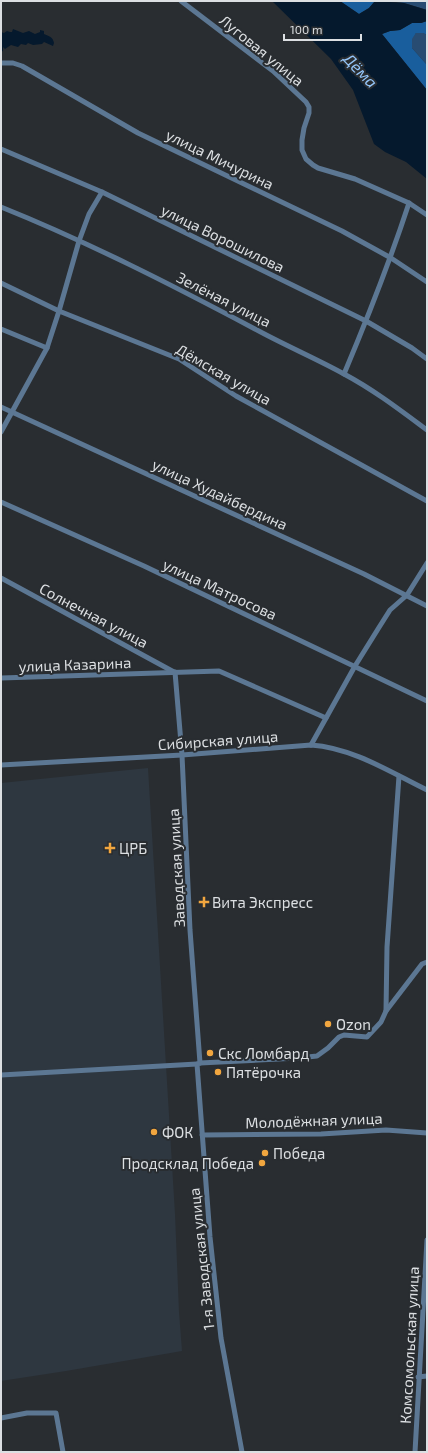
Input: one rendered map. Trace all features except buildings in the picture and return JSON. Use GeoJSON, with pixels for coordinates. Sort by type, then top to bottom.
{"type":"FeatureCollection","features":[{"type":"Feature","properties":{"kind":"street","name":"Луговая улица"},"geometry":{"type":"LineString","coordinates":[[181,1],[273,71],[306,102],[309,107],[309,113],[302,140],[302,150],[306,159],[312,165],[355,179],[409,203],[427,215]]}},
{"type":"Feature","properties":{"kind":"street","name":"улица Мичурина"},"geometry":{"type":"LineString","coordinates":[[1,63],[13,63],[22,66],[138,133],[342,231],[391,258],[427,282]]}},
{"type":"Feature","properties":{"kind":"street","name":"улица Ворошилова"},"geometry":{"type":"LineString","coordinates":[[2,150],[102,192],[366,321],[412,348],[427,359]]}},
{"type":"Feature","properties":{"kind":"street"},"geometry":{"type":"LineString","coordinates":[[1,432],[47,348],[79,241],[89,214],[102,192]]}},
{"type":"Feature","properties":{"kind":"street"},"geometry":{"type":"LineString","coordinates":[[344,374],[391,258],[409,203]]}},
{"type":"Feature","properties":{"kind":"street","name":"Зелёная улица"},"geometry":{"type":"LineString","coordinates":[[1,207],[79,241],[192,296],[344,374],[374,392],[427,430]]}},
{"type":"Feature","properties":{"kind":"street","name":"Дёмская улица"},"geometry":{"type":"LineString","coordinates":[[1,283],[59,311],[179,359],[236,396],[427,501]]}},
{"type":"Feature","properties":{"kind":"street"},"geometry":{"type":"LineString","coordinates":[[1,329],[47,348]]}},
{"type":"Feature","properties":{"kind":"street","name":"улица Худайбердина"},"geometry":{"type":"LineString","coordinates":[[1,407],[357,571],[427,606]]}},
{"type":"Feature","properties":{"kind":"street","name":"улица Матросова"},"geometry":{"type":"LineString","coordinates":[[1,502],[144,566],[427,701]]}},
{"type":"Feature","properties":{"kind":"street"},"geometry":{"type":"LineString","coordinates":[[311,745],[355,666],[390,610],[407,595],[427,564]]}},
{"type":"Feature","properties":{"kind":"street","name":"Солнечная улица"},"geometry":{"type":"LineString","coordinates":[[1,578],[175,672]]}},
{"type":"Feature","properties":{"kind":"street","name":"улица Казарина"},"geometry":{"type":"LineString","coordinates":[[1,678],[219,671],[326,718]]}},
{"type":"Feature","properties":{"kind":"street","name":"Заводская улица"},"geometry":{"type":"LineString","coordinates":[[175,672],[182,755],[198,1064]]}},
{"type":"Feature","properties":{"kind":"street","name":"Сибирская улица"},"geometry":{"type":"LineString","coordinates":[[1,765],[182,755],[311,745],[328,746],[346,751],[427,790]]}},
{"type":"Feature","properties":{"kind":"street"},"geometry":{"type":"LineString","coordinates":[[386,1011],[387,947],[399,776]]}},
{"type":"Feature","properties":{"kind":"street"},"geometry":{"type":"LineString","coordinates":[[1,1075],[317,1056],[339,1037],[367,1037],[381,1022],[386,1011],[422,964],[427,962]]}},
{"type":"Feature","properties":{"kind":"street","name":"1-я Заводская улица"},"geometry":{"type":"LineString","coordinates":[[198,1064],[210,1237],[221,1338],[242,1452]]}},
{"type":"Feature","properties":{"kind":"street","name":"Молодёжная улица"},"geometry":{"type":"LineString","coordinates":[[202,1135],[321,1134],[386,1130],[427,1133]]}},
{"type":"Feature","properties":{"kind":"street","name":"Комсомольская улица"},"geometry":{"type":"LineString","coordinates":[[415,1452],[418,1377],[427,1240]]}},
{"type":"Feature","properties":{"kind":"street"},"geometry":{"type":"LineString","coordinates":[[418,1377],[427,1376]]}},
{"type":"Feature","properties":{"kind":"street"},"geometry":{"type":"LineString","coordinates":[[1,1418],[26,1412],[56,1413],[63,1452]]}},
{"type":"Feature","properties":{"kind":"shaded area"},"geometry":{"type":"Polygon","coordinates":[[[340,1],[375,1],[369,8],[359,14],[340,1]]]}},
{"type":"Feature","properties":{"kind":"shaded area"},"geometry":{"type":"Polygon","coordinates":[[[387,1],[427,1],[427,10],[404,3],[387,1]]]}},
{"type":"Feature","properties":{"kind":"shaded area"},"geometry":{"type":"Polygon","coordinates":[[[427,21],[427,35],[423,33],[416,33],[412,39],[412,48],[427,65],[427,90],[382,34],[400,30],[412,23],[427,21]]]}},
{"type":"Feature","properties":{"kind":"shaded area"},"geometry":{"type":"Polygon","coordinates":[[[416,33],[423,33],[427,35],[427,65],[412,48],[412,38],[416,33]]]}},
{"type":"Feature","properties":{"kind":"shaded area"},"geometry":{"type":"Polygon","coordinates":[[[148,768],[182,1351],[1,1381],[1,783],[148,768]]]}},
{"type":"Feature","properties":{"kind":"water","name":"Дёма"},"geometry":{"type":"Polygon","coordinates":[[[272,1],[340,1],[359,14],[369,8],[375,1],[404,3],[427,10],[427,21],[412,23],[400,30],[382,34],[427,90],[427,179],[406,162],[385,152],[374,144],[353,90],[331,59],[272,1]]]}},
{"type":"Feature","properties":{"kind":"water"},"geometry":{"type":"Polygon","coordinates":[[[13,29],[23,33],[29,31],[35,34],[40,32],[40,30],[44,31],[44,34],[53,39],[53,46],[44,42],[42,44],[33,45],[28,43],[26,45],[21,44],[18,47],[11,45],[5,49],[3,47],[3,51],[1,52],[1,32],[12,32],[13,29]]]}},
{"type":"Feature","properties":{"kind":"place","name":"ЦРБ"},"geometry":{"type":"Point","coordinates":[110,848]}},
{"type":"Feature","properties":{"kind":"place","name":"Вита Экспресс"},"geometry":{"type":"Point","coordinates":[204,902]}},
{"type":"Feature","properties":{"kind":"place","name":"Ozon"},"geometry":{"type":"Point","coordinates":[328,1024]}},
{"type":"Feature","properties":{"kind":"place","name":"Скс Ломбард"},"geometry":{"type":"Point","coordinates":[210,1053]}},
{"type":"Feature","properties":{"kind":"place","name":"Пятёрочка"},"geometry":{"type":"Point","coordinates":[218,1072]}},
{"type":"Feature","properties":{"kind":"place","name":"ФОК"},"geometry":{"type":"Point","coordinates":[154,1132]}},
{"type":"Feature","properties":{"kind":"place","name":"Победа"},"geometry":{"type":"Point","coordinates":[265,1153]}},
{"type":"Feature","properties":{"kind":"place","name":"Продсклад Победа"},"geometry":{"type":"Point","coordinates":[262,1163]}}]}
